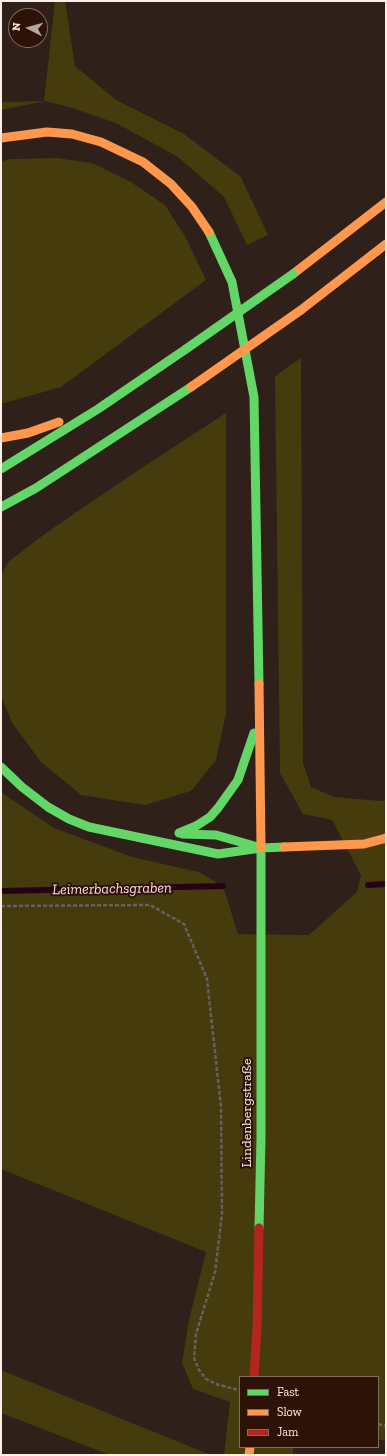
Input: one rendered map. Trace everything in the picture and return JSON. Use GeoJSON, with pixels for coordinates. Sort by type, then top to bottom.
{"type":"FeatureCollection","features":[{"type":"Feature","properties":{"kind":"main road","name":"Lindenbergstraße"},"geometry":{"type":"LineString","coordinates":[[1,138],[47,132],[72,134],[101,142],[132,156],[162,177],[185,198],[206,225],[224,260],[232,282],[254,397],[256,486],[261,848],[261,1138],[257,1328],[254,1376]]}},
{"type":"Feature","properties":{"kind":"main road"},"geometry":{"type":"LineString","coordinates":[[1,469],[98,409],[186,349],[293,274],[386,202]]}},
{"type":"Feature","properties":{"kind":"main road"},"geometry":{"type":"LineString","coordinates":[[1,507],[36,488],[191,387],[301,310],[386,244]]}},
{"type":"Feature","properties":{"kind":"main road"},"geometry":{"type":"LineString","coordinates":[[1,438],[28,433],[98,409]]}},
{"type":"Feature","properties":{"kind":"main road"},"geometry":{"type":"LineString","coordinates":[[11,513],[36,488]]}},
{"type":"Feature","properties":{"kind":"main road"},"geometry":{"type":"LineString","coordinates":[[173,833],[196,826],[210,817],[229,794],[238,780],[259,715]]}},
{"type":"Feature","properties":{"kind":"main road"},"geometry":{"type":"LineString","coordinates":[[1,767],[26,791],[44,805],[79,823],[94,828],[218,854],[232,854],[261,848],[364,844],[386,838]]}},
{"type":"Feature","properties":{"kind":"main road"},"geometry":{"type":"LineString","coordinates":[[123,834],[173,833],[216,835],[261,848]]}},
{"type":"Feature","properties":{"kind":"path"},"geometry":{"type":"LineString","coordinates":[[1,906],[150,905],[184,924],[207,979],[222,1107],[222,1214],[215,1272],[196,1334],[194,1358],[199,1370],[206,1379],[216,1384],[239,1390]]}},
{"type":"Feature","properties":{"kind":"shaded area"},"geometry":{"type":"Polygon","coordinates":[[[55,1],[65,1],[75,66],[116,100],[184,134],[241,177],[268,235],[247,245],[224,197],[178,157],[118,124],[73,108],[45,101],[1,110],[1,102],[44,101],[55,1]]]}},
{"type":"Feature","properties":{"kind":"shaded area"},"geometry":{"type":"Polygon","coordinates":[[[57,158],[92,163],[131,182],[165,205],[186,238],[206,280],[61,387],[1,404],[1,162],[10,159],[57,158]]]}},
{"type":"Feature","properties":{"kind":"shaded area"},"geometry":{"type":"Polygon","coordinates":[[[301,358],[303,763],[311,787],[334,797],[380,801],[386,800],[386,1441],[379,1439],[379,1376],[239,1376],[239,1448],[293,1448],[293,1455],[224,1455],[230,1402],[193,1389],[182,1363],[189,1320],[206,1252],[1,1169],[1,792],[54,828],[132,857],[199,872],[223,886],[238,934],[309,935],[357,892],[361,875],[332,820],[303,814],[280,773],[275,376],[301,358]]]}},
{"type":"Feature","properties":{"kind":"shaded area"},"geometry":{"type":"Polygon","coordinates":[[[226,413],[226,713],[216,760],[191,791],[145,805],[81,795],[41,762],[13,724],[1,696],[1,575],[8,562],[46,533],[226,413]]]}},
{"type":"Feature","properties":{"kind":"shaded area"},"geometry":{"type":"Polygon","coordinates":[[[1,1370],[211,1455],[110,1455],[1,1413],[1,1370]]]}},
{"type":"Feature","properties":{"kind":"waterway","name":"Leimerbachsgraben"},"geometry":{"type":"LineString","coordinates":[[368,885],[386,884]]}},
{"type":"Feature","properties":{"kind":"waterway","name":"Leimerbachsgraben"},"geometry":{"type":"LineString","coordinates":[[1,891],[223,886]]}},
{"type":"Feature","properties":{"kind":"traffic: fast"},"geometry":{"type":"LineString","coordinates":[[209,232],[232,282],[254,397],[259,684]]}},
{"type":"Feature","properties":{"kind":"traffic: fast"},"geometry":{"type":"LineString","coordinates":[[186,349],[293,274]]}},
{"type":"Feature","properties":{"kind":"traffic: fast"},"geometry":{"type":"LineString","coordinates":[[1,469],[98,409],[186,349]]}},
{"type":"Feature","properties":{"kind":"traffic: fast"},"geometry":{"type":"LineString","coordinates":[[1,507],[36,488],[191,387]]}},
{"type":"Feature","properties":{"kind":"traffic: fast"},"geometry":{"type":"LineString","coordinates":[[179,833],[196,826],[210,817],[218,808],[238,780],[254,733]]}},
{"type":"Feature","properties":{"kind":"traffic: fast"},"geometry":{"type":"LineString","coordinates":[[1,767],[22,787],[48,807],[69,819],[89,827],[218,854],[261,848]]}},
{"type":"Feature","properties":{"kind":"traffic: fast"},"geometry":{"type":"LineString","coordinates":[[182,834],[216,835],[258,847]]}},
{"type":"Feature","properties":{"kind":"traffic: fast"},"geometry":{"type":"LineString","coordinates":[[259,1228],[261,1138],[261,848],[284,847]]}},
{"type":"Feature","properties":{"kind":"traffic: slow"},"geometry":{"type":"LineString","coordinates":[[1,138],[47,132],[72,134],[101,142],[143,162],[171,184],[192,207],[209,232]]}},
{"type":"Feature","properties":{"kind":"traffic: slow"},"geometry":{"type":"LineString","coordinates":[[293,274],[386,202]]}},
{"type":"Feature","properties":{"kind":"traffic: slow"},"geometry":{"type":"LineString","coordinates":[[301,310],[386,244]]}},
{"type":"Feature","properties":{"kind":"traffic: slow"},"geometry":{"type":"LineString","coordinates":[[191,387],[301,310]]}},
{"type":"Feature","properties":{"kind":"traffic: slow"},"geometry":{"type":"LineString","coordinates":[[1,438],[28,433],[59,422]]}},
{"type":"Feature","properties":{"kind":"traffic: slow"},"geometry":{"type":"LineString","coordinates":[[259,684],[261,848]]}},
{"type":"Feature","properties":{"kind":"traffic: slow"},"geometry":{"type":"LineString","coordinates":[[284,847],[364,844],[386,838]]}},
{"type":"Feature","properties":{"kind":"traffic: slow"},"geometry":{"type":"LineString","coordinates":[[249,1455],[250,1448]]}},
{"type":"Feature","properties":{"kind":"traffic: jam"},"geometry":{"type":"LineString","coordinates":[[254,1376],[257,1328],[259,1228]]}}]}
